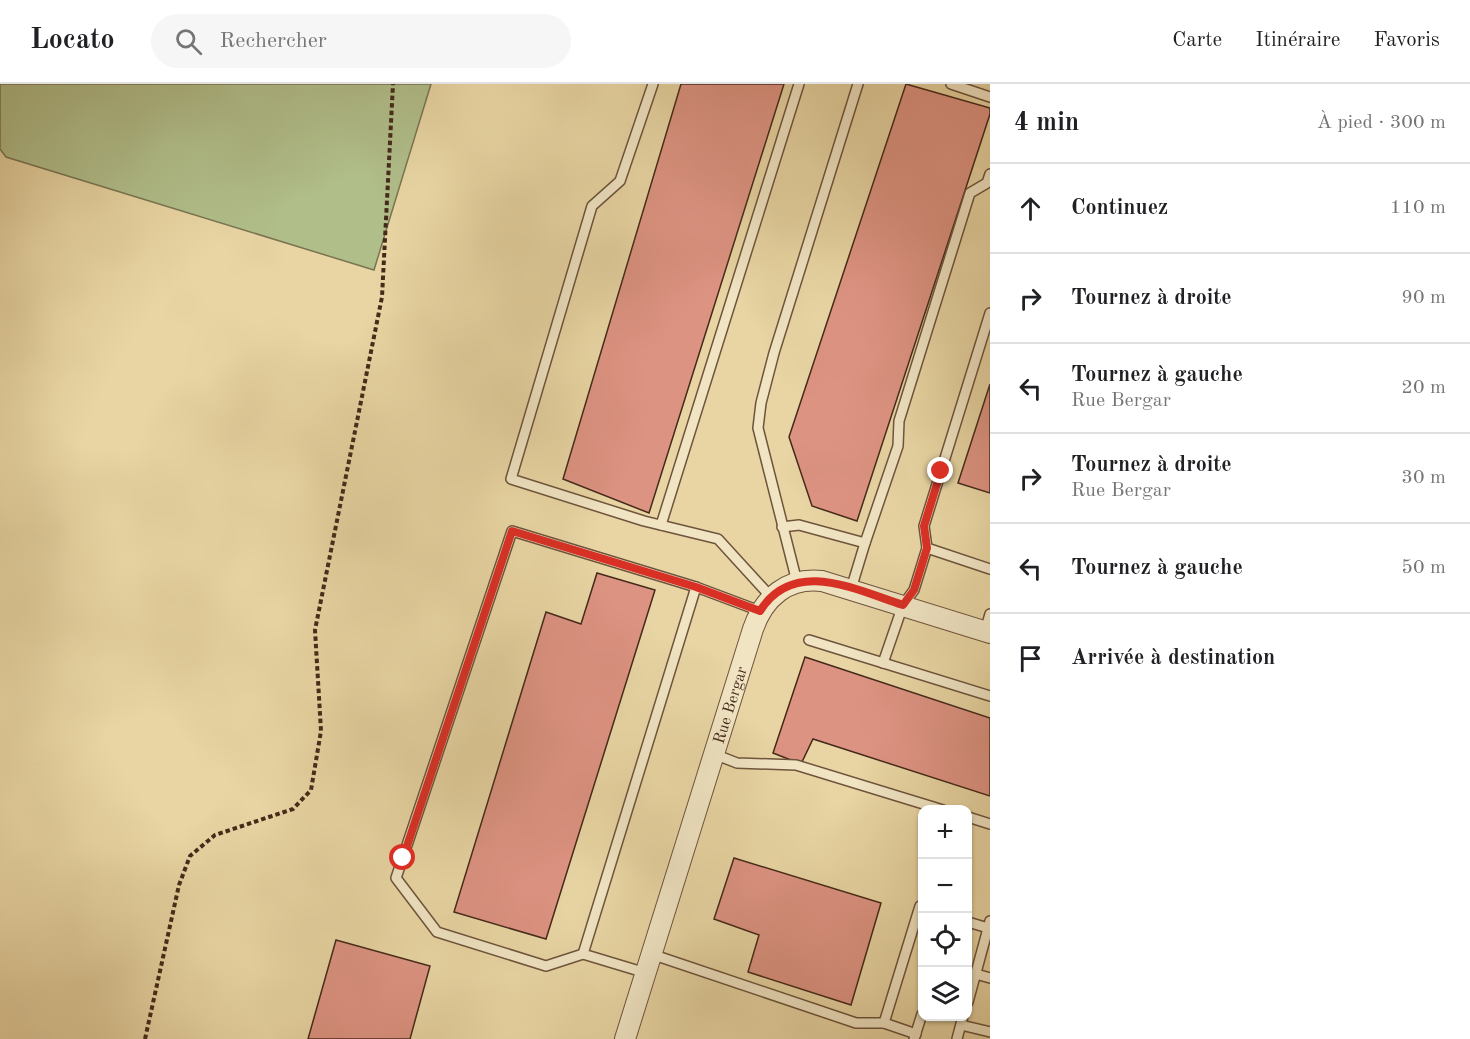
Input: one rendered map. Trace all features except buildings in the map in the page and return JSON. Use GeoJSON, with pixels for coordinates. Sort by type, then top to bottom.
{"type":"FeatureCollection","features":[{"type":"Feature","properties":{"kind":"street"},"geometry":{"type":"LineString","coordinates":[[766,604],[781,589],[797,582],[822,581],[903,605],[988,626]]}},
{"type":"Feature","properties":{"kind":"street","name":"Rue Bergar"},"geometry":{"type":"LineString","coordinates":[[625,1039],[714,754],[766,604]]}},
{"type":"Feature","properties":{"kind":"lane"},"geometry":{"type":"LineString","coordinates":[[653,84],[620,181],[592,206],[511,479],[644,521],[718,539],[766,604]]}},
{"type":"Feature","properties":{"kind":"lane"},"geometry":{"type":"LineString","coordinates":[[661,525],[799,84]]}},
{"type":"Feature","properties":{"kind":"lane"},"geometry":{"type":"LineString","coordinates":[[797,582],[758,428],[761,403],[781,330],[858,84]]}},
{"type":"Feature","properties":{"kind":"lane"},"geometry":{"type":"LineString","coordinates":[[951,84],[990,97]]}},
{"type":"Feature","properties":{"kind":"lane"},"geometry":{"type":"LineString","coordinates":[[851,589],[898,446],[899,421],[970,193],[987,183],[990,174]]}},
{"type":"Feature","properties":{"kind":"lane"},"geometry":{"type":"LineString","coordinates":[[883,663],[903,605],[914,590],[927,548],[924,526],[990,313]]}},
{"type":"Feature","properties":{"kind":"lane"},"geometry":{"type":"LineString","coordinates":[[782,526],[799,525],[865,543]]}},
{"type":"Feature","properties":{"kind":"lane"},"geometry":{"type":"LineString","coordinates":[[766,604],[696,587],[512,531],[396,878],[437,932],[546,966],[583,954],[648,963],[856,1023],[884,1023],[915,1036],[920,1021]]}},
{"type":"Feature","properties":{"kind":"lane"},"geometry":{"type":"LineString","coordinates":[[927,548],[990,569]]}},
{"type":"Feature","properties":{"kind":"lane"},"geometry":{"type":"LineString","coordinates":[[583,954],[696,587]]}},
{"type":"Feature","properties":{"kind":"lane"},"geometry":{"type":"LineString","coordinates":[[809,640],[990,696]]}},
{"type":"Feature","properties":{"kind":"lane"},"geometry":{"type":"LineString","coordinates":[[714,754],[737,763],[796,765],[927,805]]}},
{"type":"Feature","properties":{"kind":"lane"},"geometry":{"type":"LineString","coordinates":[[972,818],[990,824]]}},
{"type":"Feature","properties":{"kind":"lane"},"geometry":{"type":"LineString","coordinates":[[884,1023],[918,912]]}},
{"type":"Feature","properties":{"kind":"lane"},"geometry":{"type":"LineString","coordinates":[[972,923],[989,925],[972,988]]}},
{"type":"Feature","properties":{"kind":"lane"},"geometry":{"type":"LineString","coordinates":[[976,974],[990,978]]}},
{"type":"Feature","properties":{"kind":"lane"},"geometry":{"type":"LineString","coordinates":[[957,1039],[962,1021],[990,1032]]}},
{"type":"Feature","properties":{"kind":"path"},"geometry":{"type":"LineString","coordinates":[[145,1039],[179,885],[190,856],[214,835],[293,808],[312,790],[321,732],[315,630],[382,297],[393,84]]}},
{"type":"Feature","properties":{"kind":"green space"},"geometry":{"type":"Polygon","coordinates":[[[0,84],[431,84],[374,270],[6,157],[0,149],[0,84]]]}},
{"type":"Feature","properties":{"kind":"route"},"geometry":{"type":"LineString","coordinates":[[403,858],[512,531],[696,587],[760,611],[768,600],[781,589],[797,582],[814,580],[903,605],[914,590],[927,548],[924,526],[941,471]]}}]}
